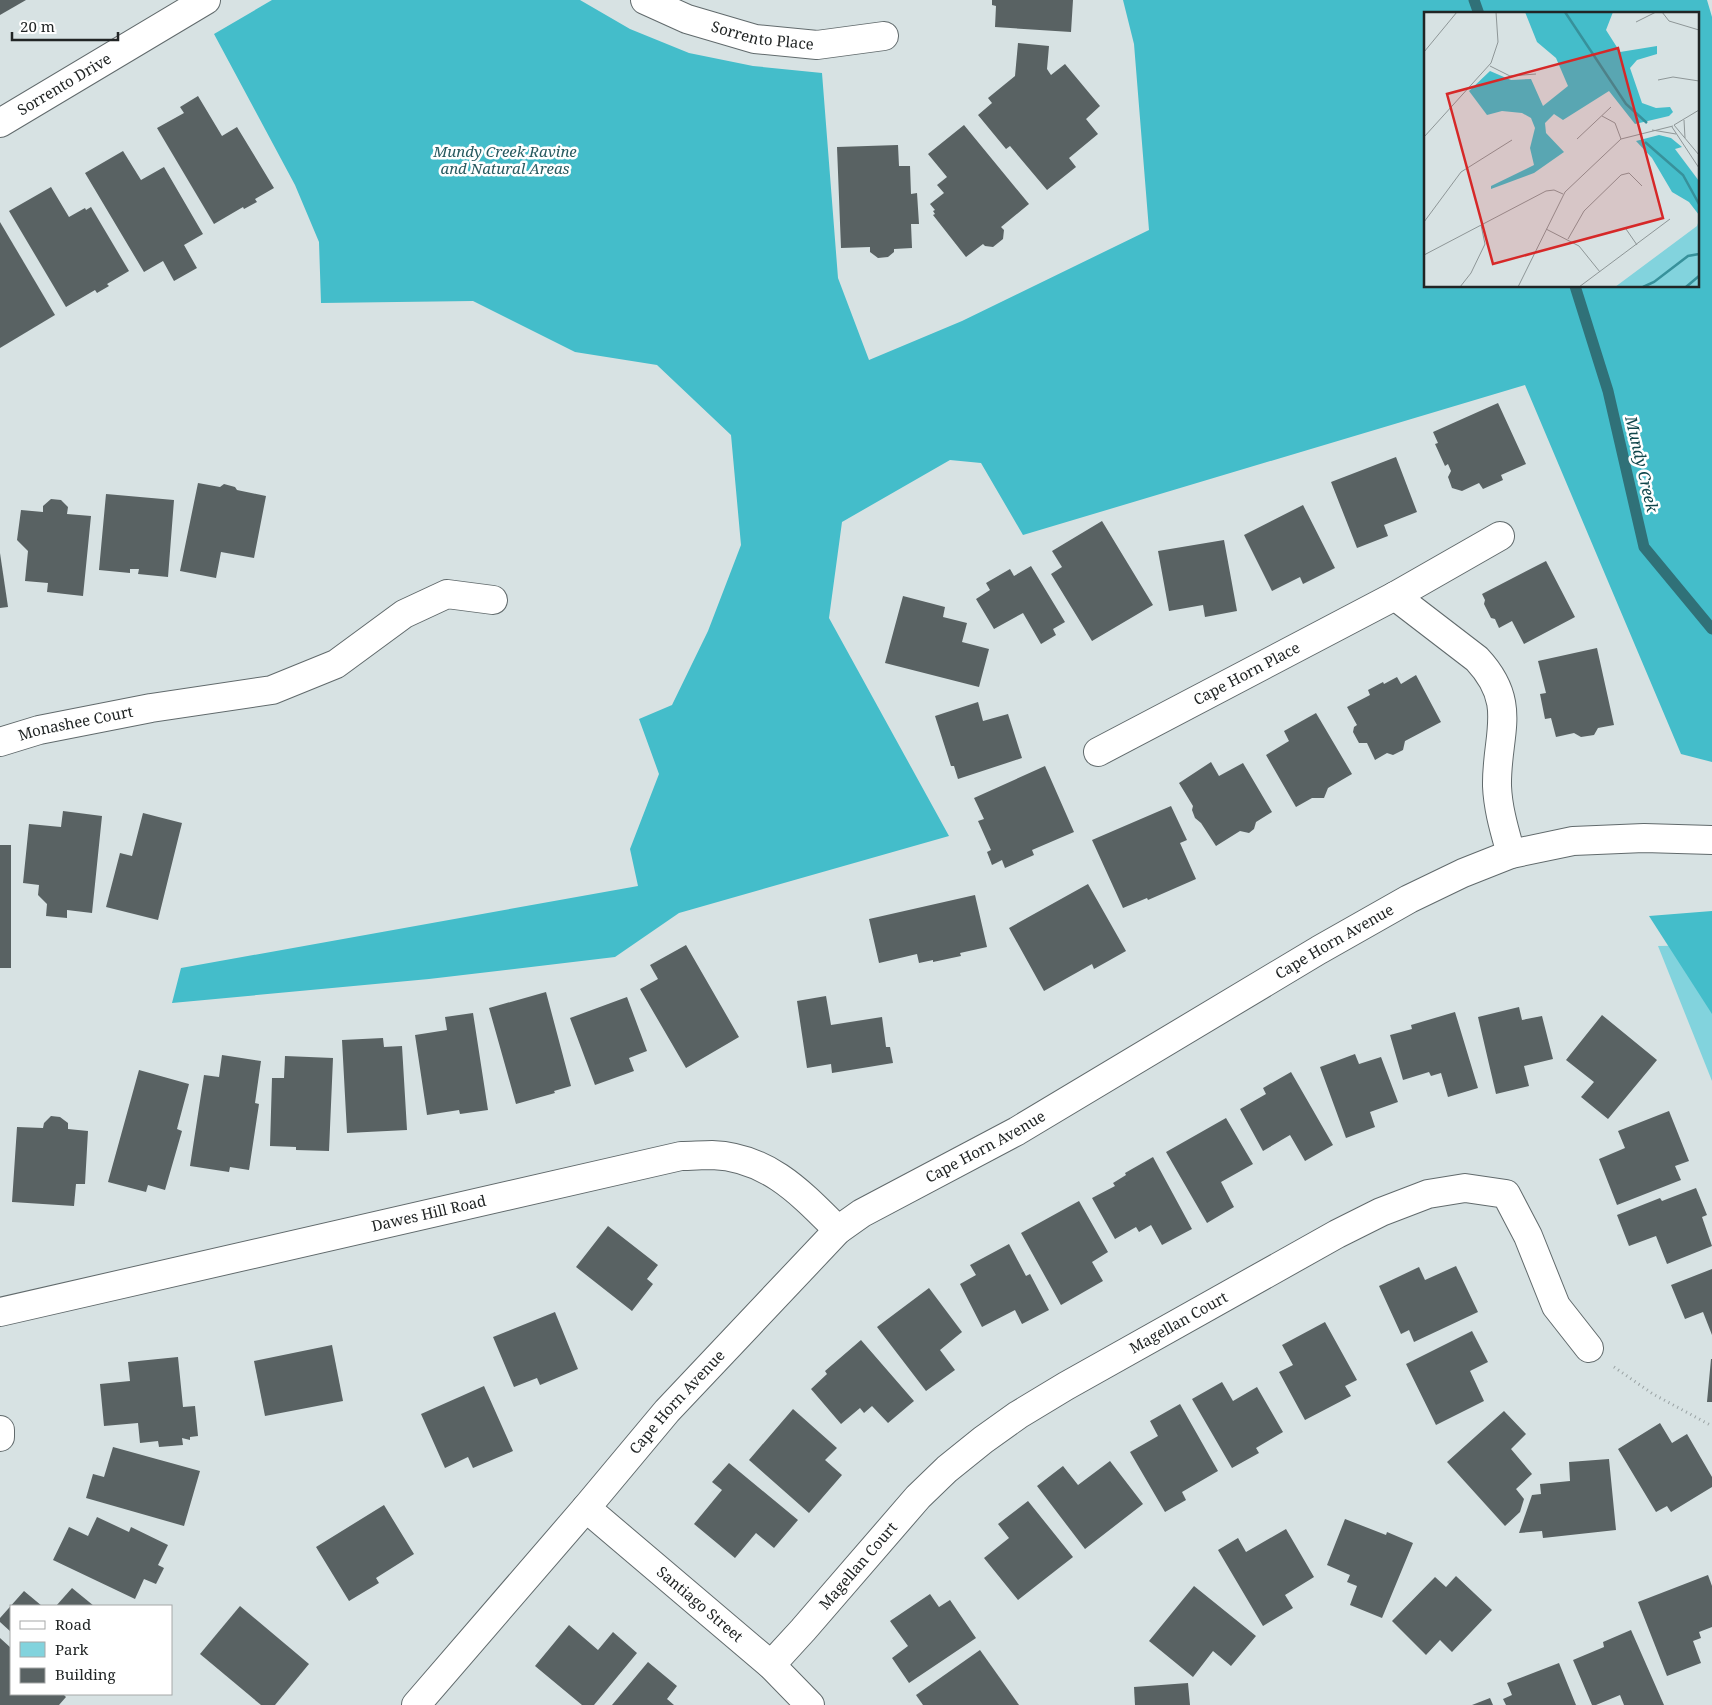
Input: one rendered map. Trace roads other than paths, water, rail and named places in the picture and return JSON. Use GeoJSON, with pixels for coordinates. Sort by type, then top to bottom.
{"type":"FeatureCollection","features":[{"type":"Feature","properties":{"kind":"street","name":"Sorrento Drive"},"geometry":{"type":"LineString","coordinates":[[0,123],[206,0]]}},
{"type":"Feature","properties":{"kind":"street","name":"Sorrento Place"},"geometry":{"type":"LineString","coordinates":[[645,0],[686,19],[755,39],[817,45],[884,36]]}},
{"type":"Feature","properties":{"kind":"street","name":"Cape Horn Place"},"geometry":{"type":"LineString","coordinates":[[1098,752],[1394,596],[1500,536]]}},
{"type":"Feature","properties":{"kind":"street","name":"Monashee Court"},"geometry":{"type":"LineString","coordinates":[[0,742],[39,730],[151,708],[272,690],[336,664],[404,614],[447,594],[493,600]]}},
{"type":"Feature","properties":{"kind":"street"},"geometry":{"type":"LineString","coordinates":[[1394,596],[1477,659],[1488,671],[1496,685],[1502,702],[1503,717],[1497,794],[1511,854]]}},
{"type":"Feature","properties":{"kind":"street","name":"Cape Horn Avenue"},"geometry":{"type":"LineString","coordinates":[[416,1705],[586,1508],[666,1411],[838,1230],[862,1213],[1017,1131],[1374,918],[1446,880],[1511,854],[1553,844],[1585,840],[1644,838],[1712,840]]}},
{"type":"Feature","properties":{"kind":"street","name":"Dawes Hill Road"},"geometry":{"type":"LineString","coordinates":[[0,1312],[681,1156],[713,1155],[734,1158],[757,1165],[779,1176],[805,1196],[838,1230]]}},
{"type":"Feature","properties":{"kind":"street","name":"Magellan Court"},"geometry":{"type":"LineString","coordinates":[[771,1665],[918,1497],[947,1469],[983,1440],[1018,1415],[1066,1386],[1337,1234],[1381,1212],[1428,1194],[1465,1188],[1506,1194],[1528,1236],[1556,1306],[1589,1348]]}},
{"type":"Feature","properties":{"kind":"street"},"geometry":{"type":"LineString","coordinates":[[0,1430],[0,1437]]}},
{"type":"Feature","properties":{"kind":"street","name":"Santiago Street"},"geometry":{"type":"LineString","coordinates":[[586,1508],[771,1665],[810,1705]]}},
{"type":"Feature","properties":{"kind":"waterway","name":"Mundy Creek"},"geometry":{"type":"LineString","coordinates":[[1474,0],[1478,12]]}},
{"type":"Feature","properties":{"kind":"waterway","name":"Mundy Creek"},"geometry":{"type":"LineString","coordinates":[[1576,288],[1608,391],[1644,547],[1712,629]]}},
{"type":"Feature","properties":{"kind":"park label","name":"Mundy Creek Ravine and Natural Areas"},"geometry":{"type":"Point","coordinates":[505,160]}}]}
